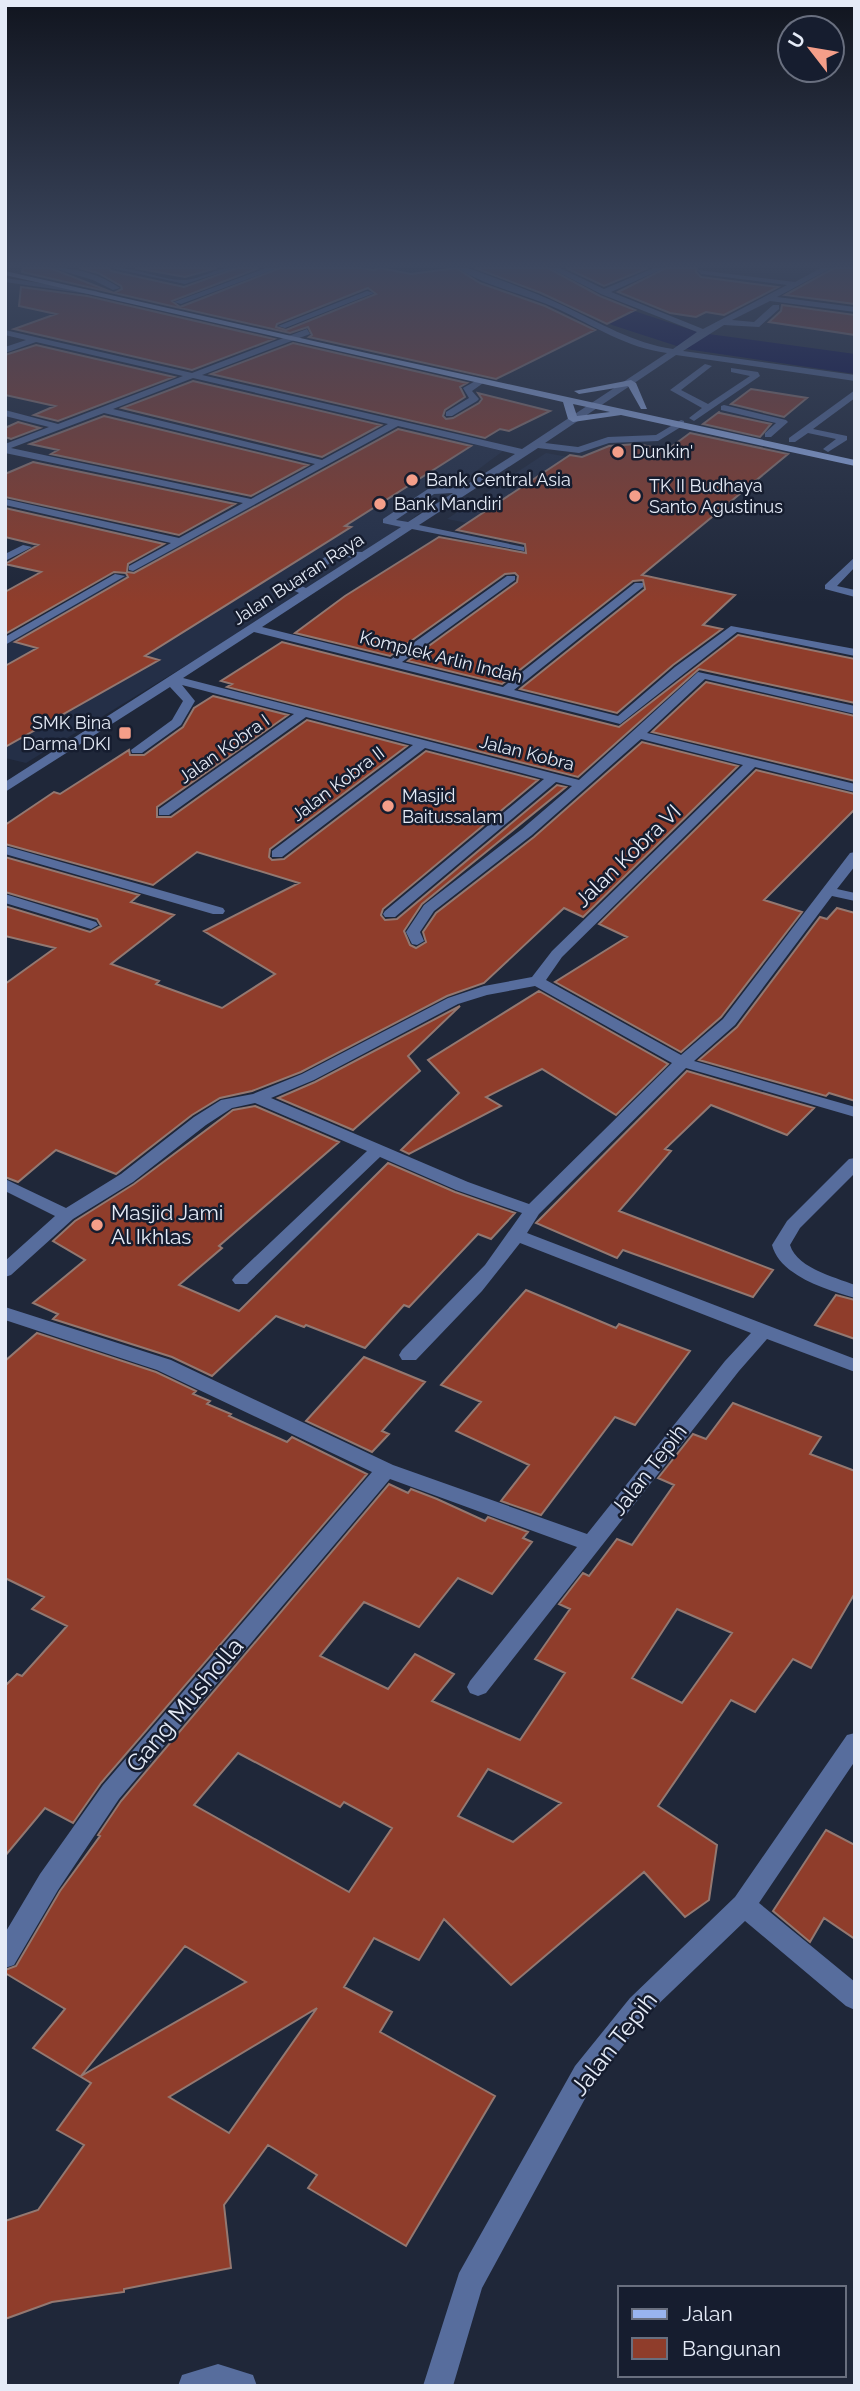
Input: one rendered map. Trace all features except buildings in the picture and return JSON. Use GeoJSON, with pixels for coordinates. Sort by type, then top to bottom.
{"type":"FeatureCollection","features":[{"type":"Feature","properties":{"kind":"main road"},"geometry":{"type":"LineString","coordinates":[[476,380],[566,393],[597,405],[855,463]]}},
{"type":"Feature","properties":{"kind":"main road"},"geometry":{"type":"LineString","coordinates":[[566,393],[631,383],[644,407]]}},
{"type":"Feature","properties":{"kind":"main road"},"geometry":{"type":"LineString","coordinates":[[579,391],[855,455]]}},
{"type":"Feature","properties":{"kind":"main road"},"geometry":{"type":"LineString","coordinates":[[566,393],[573,419],[632,412]]}},
{"type":"Feature","properties":{"kind":"street"},"geometry":{"type":"LineString","coordinates":[[5,449],[183,380]]}},
{"type":"Feature","properties":{"kind":"street"},"geometry":{"type":"LineString","coordinates":[[207,380],[521,452]]}},
{"type":"Feature","properties":{"kind":"street","name":"Jalan Buaran Raya"},"geometry":{"type":"LineString","coordinates":[[7,785],[174,681],[533,444],[636,380]]}},
{"type":"Feature","properties":{"kind":"street"},"geometry":{"type":"LineString","coordinates":[[690,380],[676,390],[709,408]]}},
{"type":"Feature","properties":{"kind":"street"},"geometry":{"type":"LineString","coordinates":[[694,418],[750,380]]}},
{"type":"Feature","properties":{"kind":"street"},"geometry":{"type":"LineString","coordinates":[[449,414],[474,399],[466,390],[482,381]]}},
{"type":"Feature","properties":{"kind":"street"},"geometry":{"type":"LineString","coordinates":[[792,440],[855,394]]}},
{"type":"Feature","properties":{"kind":"street"},"geometry":{"type":"LineString","coordinates":[[724,408],[783,422],[768,435]]}},
{"type":"Feature","properties":{"kind":"street"},"geometry":{"type":"LineString","coordinates":[[104,410],[323,463]]}},
{"type":"Feature","properties":{"kind":"street"},"geometry":{"type":"LineString","coordinates":[[5,413],[60,427]]}},
{"type":"Feature","properties":{"kind":"street"},"geometry":{"type":"LineString","coordinates":[[533,444],[579,450],[608,440],[658,438],[681,423]]}},
{"type":"Feature","properties":{"kind":"street"},"geometry":{"type":"LineString","coordinates":[[133,568],[177,541],[396,424]]}},
{"type":"Feature","properties":{"kind":"street"},"geometry":{"type":"LineString","coordinates":[[807,430],[844,438],[828,449]]}},
{"type":"Feature","properties":{"kind":"street"},"geometry":{"type":"LineString","coordinates":[[5,449],[251,502]]}},
{"type":"Feature","properties":{"kind":"street"},"geometry":{"type":"LineString","coordinates":[[465,490],[443,488],[432,491],[387,521],[520,549]]}},
{"type":"Feature","properties":{"kind":"street"},"geometry":{"type":"LineString","coordinates":[[5,502],[177,541]]}},
{"type":"Feature","properties":{"kind":"street"},"geometry":{"type":"LineString","coordinates":[[5,558],[27,547]]}},
{"type":"Feature","properties":{"kind":"street"},"geometry":{"type":"LineString","coordinates":[[307,593],[290,585],[338,553],[365,556]]}},
{"type":"Feature","properties":{"kind":"street"},"geometry":{"type":"LineString","coordinates":[[855,560],[829,587],[855,594]]}},
{"type":"Feature","properties":{"kind":"street"},"geometry":{"type":"LineString","coordinates":[[5,642],[119,576]]}},
{"type":"Feature","properties":{"kind":"street"},"geometry":{"type":"LineString","coordinates":[[393,663],[511,578]]}},
{"type":"Feature","properties":{"kind":"street"},"geometry":{"type":"LineString","coordinates":[[505,691],[639,585]]}},
{"type":"Feature","properties":{"kind":"street","name":"Komplek Arlin Indah"},"geometry":{"type":"LineString","coordinates":[[253,628],[620,720],[727,631],[735,628],[855,653]]}},
{"type":"Feature","properties":{"kind":"street","name":"Jalan Kobra"},"geometry":{"type":"LineString","coordinates":[[174,681],[580,784],[702,676],[855,710]]}},
{"type":"Feature","properties":{"kind":"street"},"geometry":{"type":"LineString","coordinates":[[137,750],[181,718],[189,701],[174,681]]}},
{"type":"Feature","properties":{"kind":"street","name":"Jalan Kobra I"},"geometry":{"type":"LineString","coordinates":[[164,813],[304,713]]}},
{"type":"Feature","properties":{"kind":"street"},"geometry":{"type":"LineString","coordinates":[[638,735],[855,788]]}},
{"type":"Feature","properties":{"kind":"street","name":"Jalan Kobra II"},"geometry":{"type":"LineString","coordinates":[[277,854],[422,744]]}},
{"type":"Feature","properties":{"kind":"street","name":"Jalan Kobra VI"},"geometry":{"type":"LineString","coordinates":[[537,981],[557,954],[752,763]]}},
{"type":"Feature","properties":{"kind":"street"},"geometry":{"type":"LineString","coordinates":[[390,914],[554,777]]}},
{"type":"Feature","properties":{"kind":"street"},"geometry":{"type":"LineString","coordinates":[[416,941],[413,932],[415,923],[429,908],[527,831],[580,784]]}},
{"type":"Feature","properties":{"kind":"street"},"geometry":{"type":"LineString","coordinates":[[5,850],[218,911]]}},
{"type":"Feature","properties":{"kind":"street"},"geometry":{"type":"LineString","coordinates":[[409,1355],[483,1281],[518,1236],[532,1211],[682,1062],[729,1022],[855,856]]}},
{"type":"Feature","properties":{"kind":"street"},"geometry":{"type":"LineString","coordinates":[[826,891],[855,897]]}},
{"type":"Feature","properties":{"kind":"street"},"geometry":{"type":"LineString","coordinates":[[5,898],[91,925]]}},
{"type":"Feature","properties":{"kind":"street"},"geometry":{"type":"LineString","coordinates":[[5,1271],[67,1215],[127,1178],[200,1121],[227,1104],[257,1098],[366,1049],[453,1001],[484,991],[537,981],[682,1062],[855,1112]]}},
{"type":"Feature","properties":{"kind":"street"},"geometry":{"type":"LineString","coordinates":[[257,1098],[482,1194],[532,1211]]}},
{"type":"Feature","properties":{"kind":"street"},"geometry":{"type":"LineString","coordinates":[[241,1280],[378,1150]]}},
{"type":"Feature","properties":{"kind":"street"},"geometry":{"type":"LineString","coordinates":[[855,1163],[793,1225],[781,1245],[784,1256],[802,1269],[855,1292]]}},
{"type":"Feature","properties":{"kind":"street"},"geometry":{"type":"LineString","coordinates":[[5,1184],[67,1215]]}},
{"type":"Feature","properties":{"kind":"street"},"geometry":{"type":"LineString","coordinates":[[518,1236],[855,1366]]}},
{"type":"Feature","properties":{"kind":"street"},"geometry":{"type":"LineString","coordinates":[[5,1313],[164,1365],[386,1469],[591,1544]]}},
{"type":"Feature","properties":{"kind":"street","name":"Jalan Tepih"},"geometry":{"type":"LineString","coordinates":[[478,1687],[732,1366],[764,1331]]}},
{"type":"Feature","properties":{"kind":"street","name":"Gang Musholla"},"geometry":{"type":"LineString","coordinates":[[5,1957],[50,1882],[111,1792],[386,1469]]}},
{"type":"Feature","properties":{"kind":"street","name":"Jalan Tepih"},"geometry":{"type":"LineString","coordinates":[[438,2386],[469,2283],[584,2075],[639,2006],[744,1905],[855,1742]]}},
{"type":"Feature","properties":{"kind":"street"},"geometry":{"type":"LineString","coordinates":[[744,1905],[855,1998]]}},
{"type":"Feature","properties":{"kind":"street"},"geometry":{"type":"LineString","coordinates":[[193,2386],[218,2379],[242,2386]]}},
{"type":"Feature","properties":{"kind":"shaded area"},"geometry":{"type":"Polygon","coordinates":[[[409,430],[503,451],[346,568],[26,763],[5,758],[5,645],[190,536],[409,430]]]}},
{"type":"Feature","properties":{"kind":"shaded area"},"geometry":{"type":"Polygon","coordinates":[[[546,453],[636,469],[542,538],[447,519],[546,453]]]}},
{"type":"Feature","properties":{"kind":"place","name":"Dunkin'"},"geometry":{"type":"Point","coordinates":[618,452]}},
{"type":"Feature","properties":{"kind":"place","name":"Bank Central Asia"},"geometry":{"type":"Point","coordinates":[412,480]}},
{"type":"Feature","properties":{"kind":"place","name":"TK II Budhaya Santo Agustinus"},"geometry":{"type":"Point","coordinates":[635,496]}},
{"type":"Feature","properties":{"kind":"place","name":"Bank Mandiri"},"geometry":{"type":"Point","coordinates":[380,504]}},
{"type":"Feature","properties":{"kind":"place","name":"SMK Bina Darma DKI"},"geometry":{"type":"Point","coordinates":[125,733]}},
{"type":"Feature","properties":{"kind":"place","name":"Masjid Baitussalam"},"geometry":{"type":"Point","coordinates":[388,806]}},
{"type":"Feature","properties":{"kind":"place","name":"Masjid Jami Al Ikhlas"},"geometry":{"type":"Point","coordinates":[97,1225]}}]}
